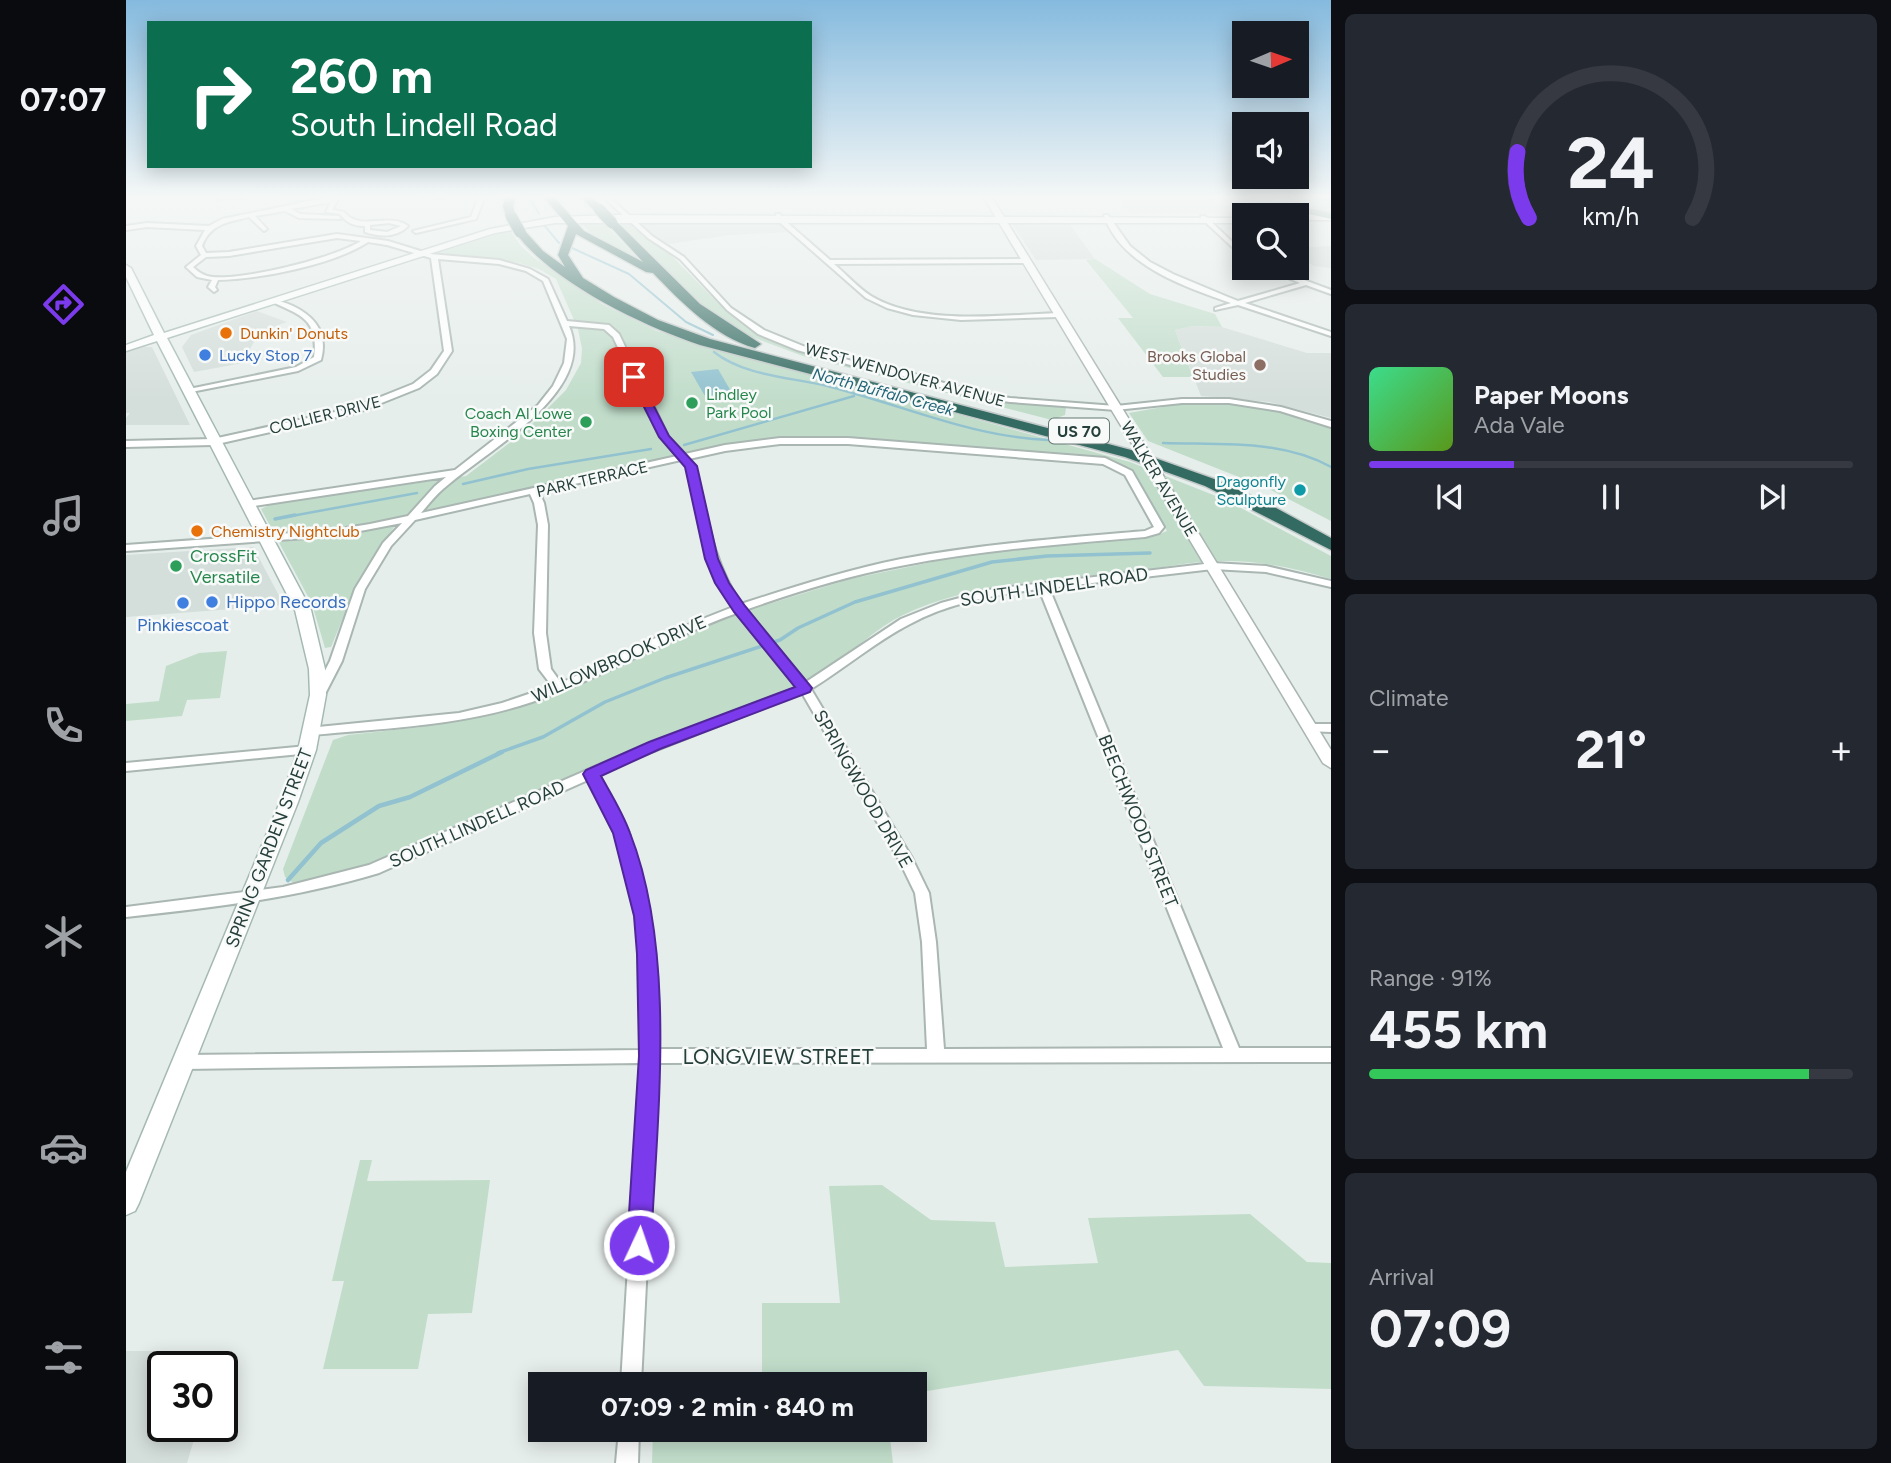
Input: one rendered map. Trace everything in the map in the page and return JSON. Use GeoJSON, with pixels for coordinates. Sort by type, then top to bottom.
{"type":"FeatureCollection","features":[{"type":"Feature","properties":{"kind":"highway","name":"WEST WENDOVER AVENUE"},"geometry":{"type":"LineString","coordinates":[[554,264],[619,307],[680,334],[1157,462],[1261,506],[1331,545]]}},
{"type":"Feature","properties":{"kind":"highway"},"geometry":{"type":"LineString","coordinates":[[568,264],[579,281]]}},
{"type":"Feature","properties":{"kind":"highway"},"geometry":{"type":"LineString","coordinates":[[638,264],[667,279]]}},
{"type":"Feature","properties":{"kind":"highway","name":"WEST WENDOVER AVENUE"},"geometry":{"type":"LineString","coordinates":[[653,264],[712,321],[762,347],[1147,450],[1238,484],[1331,531]]}},
{"type":"Feature","properties":{"kind":"main road"},"geometry":{"type":"LineString","coordinates":[[126,348],[351,264]]}},
{"type":"Feature","properties":{"kind":"main road"},"geometry":{"type":"LineString","coordinates":[[126,340],[201,325],[274,301],[359,264]]}},
{"type":"Feature","properties":{"kind":"main road","name":"SPRING GARDEN STREET"},"geometry":{"type":"LineString","coordinates":[[126,268],[213,442],[303,610],[317,669],[318,695],[309,741],[253,896],[126,1203]]}},
{"type":"Feature","properties":{"kind":"main road"},"geometry":{"type":"LineString","coordinates":[[169,352],[201,325]]}},
{"type":"Feature","properties":{"kind":"street"},"geometry":{"type":"LineString","coordinates":[[192,264],[189,267],[201,276],[216,278],[245,276],[299,264]]}},
{"type":"Feature","properties":{"kind":"street","name":"COLLIER DRIVE"},"geometry":{"type":"LineString","coordinates":[[126,444],[213,442],[356,410],[399,395],[434,372],[448,351],[435,264]]}},
{"type":"Feature","properties":{"kind":"street"},"geometry":{"type":"LineString","coordinates":[[318,695],[336,661],[360,589],[387,545],[438,488],[522,424],[557,387],[572,351],[565,323],[546,280],[528,270],[507,264]]}},
{"type":"Feature","properties":{"kind":"street"},"geometry":{"type":"LineString","coordinates":[[688,264],[729,309],[776,340],[845,362],[915,376],[973,394],[1010,400],[1116,408],[1182,401],[1230,401],[1281,409],[1331,424]]}},
{"type":"Feature","properties":{"kind":"street"},"geometry":{"type":"LineString","coordinates":[[832,264],[868,297],[897,309],[955,316],[1058,315]]}},
{"type":"Feature","properties":{"kind":"street","name":"WALKER AVENUE"},"geometry":{"type":"LineString","coordinates":[[1028,264],[1331,763]]}},
{"type":"Feature","properties":{"kind":"street"},"geometry":{"type":"LineString","coordinates":[[1152,264],[1180,279],[1331,334]]}},
{"type":"Feature","properties":{"kind":"street"},"geometry":{"type":"LineString","coordinates":[[214,290],[211,287],[216,278]]}},
{"type":"Feature","properties":{"kind":"street"},"geometry":{"type":"LineString","coordinates":[[1298,280],[1331,292]]}},
{"type":"Feature","properties":{"kind":"street"},"geometry":{"type":"LineString","coordinates":[[1217,309],[1306,283]]}},
{"type":"Feature","properties":{"kind":"street"},"geometry":{"type":"LineString","coordinates":[[189,391],[298,369],[318,358],[319,334],[315,325],[302,313],[274,301]]}},
{"type":"Feature","properties":{"kind":"street","name":"SPRINGWOOD DRIVE"},"geometry":{"type":"LineString","coordinates":[[565,323],[596,325],[612,331],[664,437],[691,466],[712,559],[722,583],[739,609],[805,688],[895,839],[922,893],[929,942],[936,1058]]}},
{"type":"Feature","properties":{"kind":"street","name":"PARK TERRACE"},"geometry":{"type":"LineString","coordinates":[[126,548],[334,533],[409,520],[748,444],[828,440],[1092,458],[1118,466],[1129,473],[1159,527],[1156,531],[1128,536]]}},
{"type":"Feature","properties":{"kind":"street"},"geometry":{"type":"LineString","coordinates":[[247,504],[455,473]]}},
{"type":"Feature","properties":{"kind":"street"},"geometry":{"type":"LineString","coordinates":[[534,492],[539,503],[542,525],[540,633],[545,669],[558,687]]}},
{"type":"Feature","properties":{"kind":"street","name":"WILLOWBROOK DRIVE"},"geometry":{"type":"LineString","coordinates":[[126,766],[309,741],[505,707],[558,687],[669,636],[823,581],[933,557],[1128,536]]}},
{"type":"Feature","properties":{"kind":"street","name":"SOUTH LINDELL ROAD"},"geometry":{"type":"LineString","coordinates":[[126,912],[230,902],[339,881],[374,869],[646,749],[805,688],[828,675],[885,632],[924,612],[955,601],[1043,586],[1211,566],[1252,567],[1331,584]]}},
{"type":"Feature","properties":{"kind":"street","name":"BEECHWOOD STREET"},"geometry":{"type":"LineString","coordinates":[[1043,586],[1234,1055]]}},
{"type":"Feature","properties":{"kind":"street"},"geometry":{"type":"LineString","coordinates":[[1310,728],[1331,728]]}},
{"type":"Feature","properties":{"kind":"street"},"geometry":{"type":"LineString","coordinates":[[592,774],[622,833],[643,916],[649,972],[649,1056],[632,1372]]}},
{"type":"Feature","properties":{"kind":"street","name":"LONGVIEW STREET"},"geometry":{"type":"LineString","coordinates":[[183,1062],[649,1056],[936,1058],[1331,1055]]}},
{"type":"Feature","properties":{"kind":"street"},"geometry":{"type":"LineString","coordinates":[[627,1463],[628,1442]]}},
{"type":"Feature","properties":{"kind":"shaded area"},"geometry":{"type":"Polygon","coordinates":[[[1311,264],[1331,264],[1331,268],[1314,266],[1311,264]]]}},
{"type":"Feature","properties":{"kind":"shaded area"},"geometry":{"type":"Polygon","coordinates":[[[257,311],[287,322],[259,332],[243,363],[194,372],[182,347],[191,335],[257,311]]]}},
{"type":"Feature","properties":{"kind":"shaded area","name":"Brooks Global Studies"},"geometry":{"type":"Polygon","coordinates":[[[1193,326],[1222,327],[1307,353],[1331,353],[1331,418],[1269,402],[1201,396],[1175,330],[1193,326]]]}},
{"type":"Feature","properties":{"kind":"shaded area"},"geometry":{"type":"Polygon","coordinates":[[[152,347],[190,425],[126,425],[126,418],[130,413],[126,413],[126,352],[152,347]]]}},
{"type":"Feature","properties":{"kind":"shaded area"},"geometry":{"type":"Polygon","coordinates":[[[253,547],[284,605],[126,617],[126,555],[253,547]]]}},
{"type":"Feature","properties":{"kind":"shaded area"},"geometry":{"type":"Polygon","coordinates":[[[126,1351],[147,1351],[147,1442],[193,1442],[187,1463],[126,1463],[126,1351]]]}},
{"type":"Feature","properties":{"kind":"green space"},"geometry":{"type":"Polygon","coordinates":[[[523,264],[544,264],[602,304],[657,331],[1130,462],[1226,500],[1331,556],[1331,579],[1267,564],[1215,561],[1041,581],[955,596],[901,616],[822,673],[786,690],[614,758],[417,845],[337,874],[295,884],[285,877],[283,869],[333,740],[348,735],[421,727],[508,710],[554,694],[726,617],[850,579],[966,555],[1155,536],[1167,531],[1134,471],[1104,458],[853,439],[814,438],[746,443],[399,519],[355,589],[331,647],[325,648],[312,604],[261,509],[271,504],[466,476],[524,432],[566,390],[581,363],[582,349],[578,329],[556,279],[539,269],[523,264]]]}},
{"type":"Feature","properties":{"kind":"green space"},"geometry":{"type":"Polygon","coordinates":[[[660,264],[680,264],[717,302],[744,324],[776,342],[851,365],[979,397],[1066,408],[1065,415],[1052,420],[803,356],[739,332],[711,314],[660,264]]]}},
{"type":"Feature","properties":{"kind":"green space"},"geometry":{"type":"Polygon","coordinates":[[[1089,264],[1103,264],[1150,294],[1215,314],[1222,327],[1193,326],[1175,330],[1193,377],[1163,377],[1118,318],[1133,318],[1089,264]]]}},
{"type":"Feature","properties":{"kind":"green space"},"geometry":{"type":"Polygon","coordinates":[[[1185,403],[1260,406],[1296,414],[1331,427],[1331,521],[1269,489],[1148,441],[1129,413],[1185,403]]]}},
{"type":"Feature","properties":{"kind":"green space"},"geometry":{"type":"Polygon","coordinates":[[[227,651],[220,698],[187,700],[182,716],[126,721],[126,704],[159,701],[166,666],[199,653],[227,651]]]}},
{"type":"Feature","properties":{"kind":"green space"},"geometry":{"type":"Polygon","coordinates":[[[360,1160],[372,1160],[367,1181],[490,1180],[472,1313],[428,1314],[418,1369],[323,1369],[344,1281],[332,1281],[360,1160]]]}},
{"type":"Feature","properties":{"kind":"green space"},"geometry":{"type":"Polygon","coordinates":[[[882,1185],[931,1220],[995,1222],[1005,1267],[1098,1263],[1088,1218],[1250,1214],[1307,1262],[1331,1263],[1331,1389],[1204,1386],[1178,1350],[927,1391],[927,1372],[762,1372],[762,1303],[840,1303],[829,1186],[882,1185]]]}},
{"type":"Feature","properties":{"kind":"green space"},"geometry":{"type":"Polygon","coordinates":[[[653,1442],[890,1442],[893,1463],[652,1463],[653,1442]]]}},
{"type":"Feature","properties":{"kind":"water"},"geometry":{"type":"Polygon","coordinates":[[[718,369],[732,393],[705,396],[691,372],[718,369]]]}},
{"type":"Feature","properties":{"kind":"waterway","name":"North Buffalo Creek"},"geometry":{"type":"LineString","coordinates":[[608,264],[629,274],[686,322],[713,335]]}},
{"type":"Feature","properties":{"kind":"waterway","name":"North Buffalo Creek"},"geometry":{"type":"LineString","coordinates":[[714,352],[740,367],[831,387],[966,427],[1021,438],[1049,440]]}},
{"type":"Feature","properties":{"kind":"waterway"},"geometry":{"type":"LineString","coordinates":[[684,445],[854,396]]}},
{"type":"Feature","properties":{"kind":"waterway","name":"North Buffalo Creek"},"geometry":{"type":"LineString","coordinates":[[1163,443],[1271,448],[1312,458],[1331,467]]}},
{"type":"Feature","properties":{"kind":"waterway"},"geometry":{"type":"LineString","coordinates":[[463,484],[528,469],[651,449]]}},
{"type":"Feature","properties":{"kind":"waterway"},"geometry":{"type":"LineString","coordinates":[[286,517],[417,493]]}},
{"type":"Feature","properties":{"kind":"waterway"},"geometry":{"type":"LineString","coordinates":[[275,519],[295,515]]}},
{"type":"Feature","properties":{"kind":"waterway"},"geometry":{"type":"LineString","coordinates":[[498,753],[543,737],[605,702],[665,678],[780,640],[798,628],[855,602],[992,562],[1047,556],[1150,553]]}},
{"type":"Feature","properties":{"kind":"waterway"},"geometry":{"type":"LineString","coordinates":[[288,880],[321,843],[379,806],[410,797],[502,752]]}},
{"type":"Feature","properties":{"kind":"place","name":"Dunkin' Donuts"},"geometry":{"type":"Point","coordinates":[226,333]}},
{"type":"Feature","properties":{"kind":"place","name":"Lucky Stop 7"},"geometry":{"type":"Point","coordinates":[205,355]}},
{"type":"Feature","properties":{"kind":"place","name":"Brooks Global Studies"},"geometry":{"type":"Point","coordinates":[1260,365]}},
{"type":"Feature","properties":{"kind":"place","name":"Lindley Park Pool"},"geometry":{"type":"Point","coordinates":[692,403]}},
{"type":"Feature","properties":{"kind":"place","name":"Coach Al Lowe Boxing Center"},"geometry":{"type":"Point","coordinates":[586,422]}},
{"type":"Feature","properties":{"kind":"place","name":"Dragonfly Sculpture"},"geometry":{"type":"Point","coordinates":[1300,490]}},
{"type":"Feature","properties":{"kind":"place","name":"Chemistry Nightclub"},"geometry":{"type":"Point","coordinates":[197,531]}},
{"type":"Feature","properties":{"kind":"place","name":"CrossFit Versatile"},"geometry":{"type":"Point","coordinates":[176,566]}},
{"type":"Feature","properties":{"kind":"place","name":"Hippo Records"},"geometry":{"type":"Point","coordinates":[212,602]}},
{"type":"Feature","properties":{"kind":"place","name":"Pinkiescoat"},"geometry":{"type":"Point","coordinates":[183,603]}},
{"type":"Feature","properties":{"kind":"route"},"geometry":{"type":"LineString","coordinates":[[634,377],[664,437],[691,466],[712,559],[722,583],[739,609],[805,688],[713,722],[592,774],[622,833],[643,916],[649,972],[649,1056],[639,1245]]}}]}
